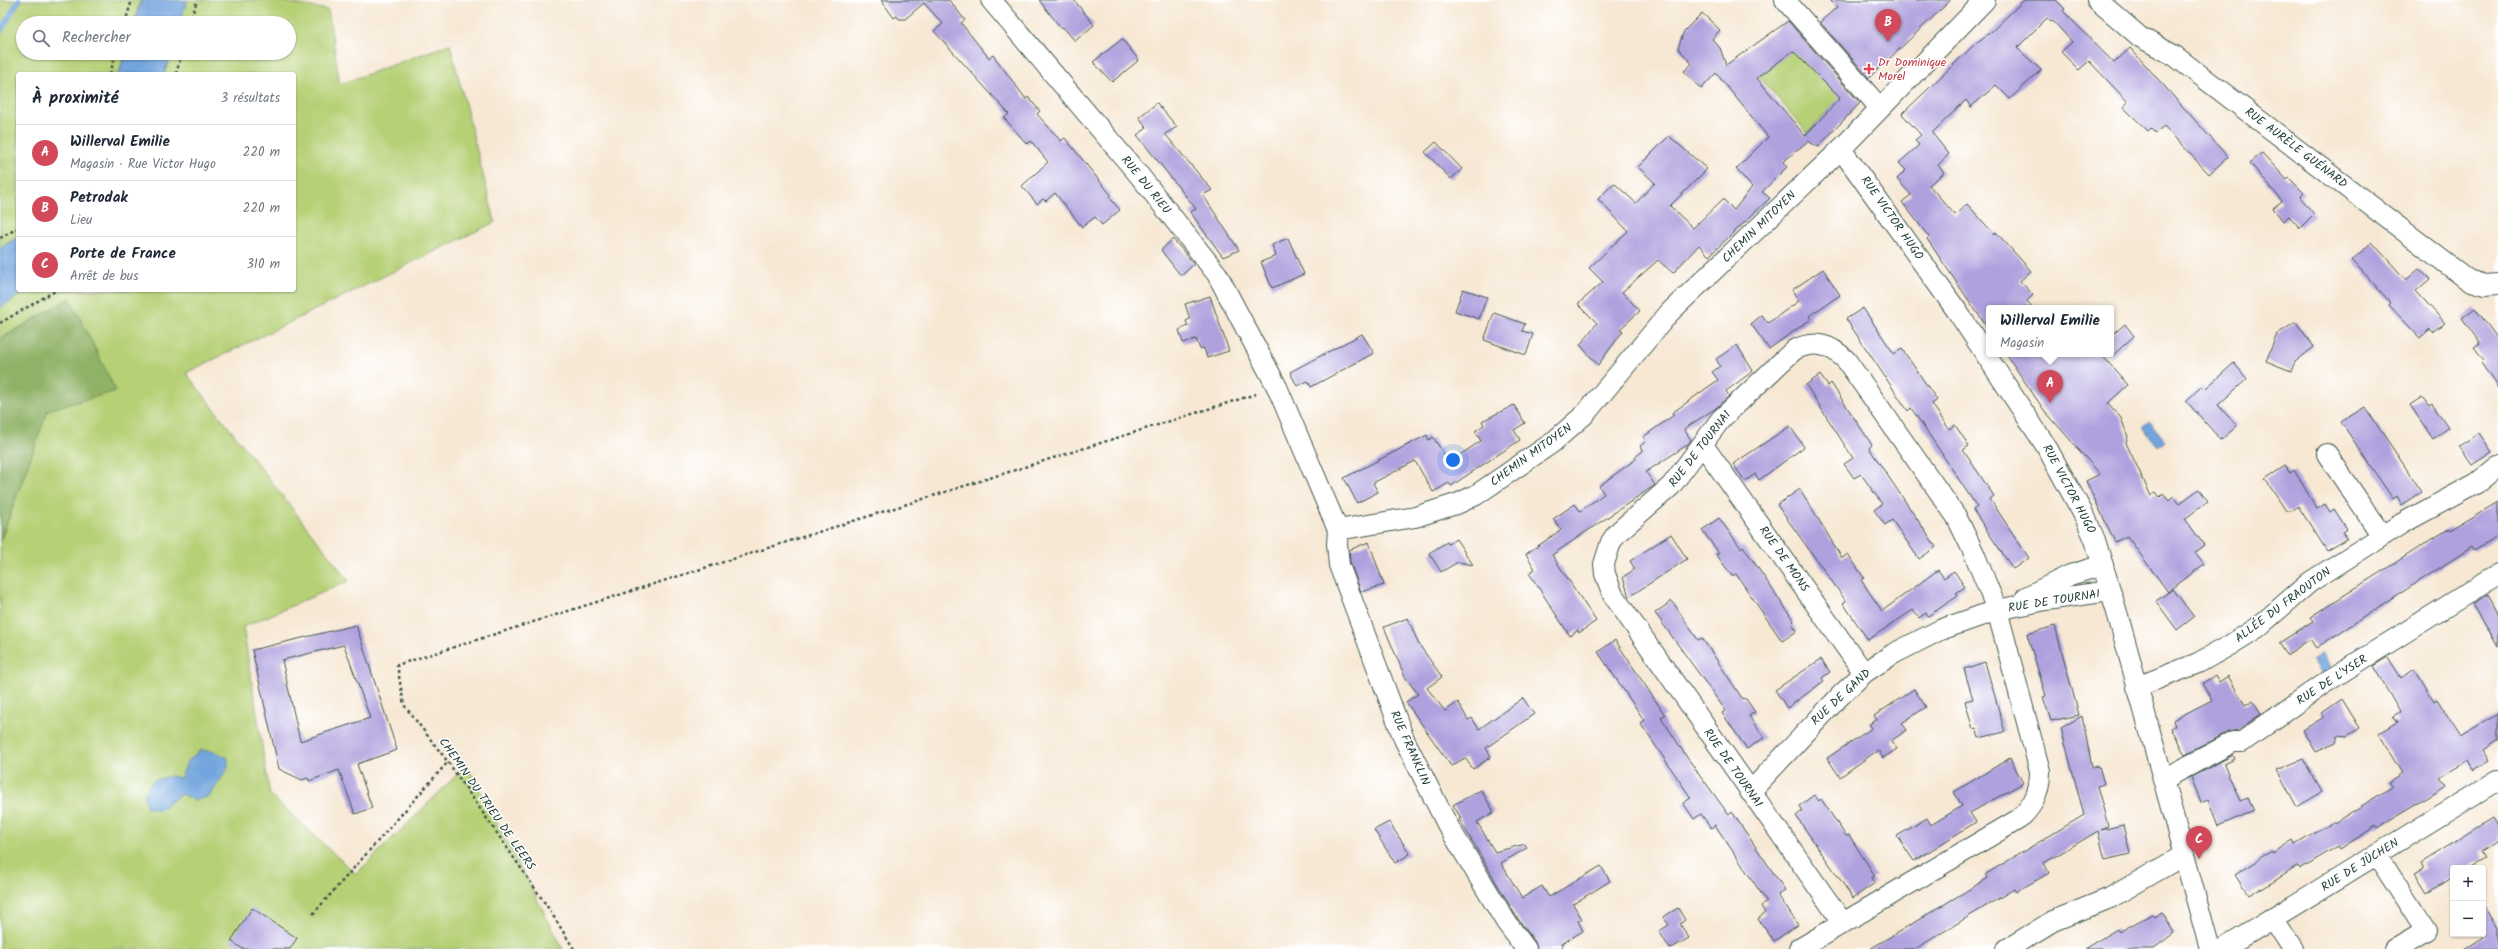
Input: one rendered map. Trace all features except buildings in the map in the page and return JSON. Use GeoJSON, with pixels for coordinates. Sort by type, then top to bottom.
{"type":"FeatureCollection","features":[{"type":"Feature","properties":{"kind":"street","name":"RUE DU RIEU"},"geometry":{"type":"LineString","coordinates":[[991,0],[1139,175],[1217,274],[1277,387]]}},
{"type":"Feature","properties":{"kind":"street"},"geometry":{"type":"LineString","coordinates":[[1785,0],[1880,108]]}},
{"type":"Feature","properties":{"kind":"street","name":"CHEMIN MITOYEN"},"geometry":{"type":"LineString","coordinates":[[1338,530],[1415,517],[1459,503],[1476,495],[1552,443],[1585,414],[1670,312],[1841,148],[1985,0]]}},
{"type":"Feature","properties":{"kind":"street","name":"RUE AURÈLE GUÉNARD"},"geometry":{"type":"LineString","coordinates":[[2097,0],[2140,37],[2175,56],[2468,280],[2485,285],[2498,284]]}},
{"type":"Feature","properties":{"kind":"street","name":"RUE VICTOR HUGO"},"geometry":{"type":"LineString","coordinates":[[1841,148],[1957,311],[1986,355]]}},
{"type":"Feature","properties":{"kind":"street","name":"RUE DE TOURNAI"},"geometry":{"type":"LineString","coordinates":[[1799,949],[1843,923],[2019,819],[2029,810],[2036,798],[2040,784],[2040,771],[1997,610],[1974,552],[1956,516],[1846,360],[1836,350],[1816,344],[1805,345],[1794,350],[1721,419],[1671,486],[1617,533],[1607,552],[1605,574],[1613,595],[1843,923]]}},
{"type":"Feature","properties":{"kind":"street","name":"RUE VICTOR HUGO"},"geometry":{"type":"LineString","coordinates":[[1987,357],[2046,446],[2086,519],[2103,565],[2164,779],[2210,949]]}},
{"type":"Feature","properties":{"kind":"street"},"geometry":{"type":"LineString","coordinates":[[1277,387],[1338,530]]}},
{"type":"Feature","properties":{"kind":"street","name":"RUE DE MONS"},"geometry":{"type":"LineString","coordinates":[[1703,445],[1864,673]]}},
{"type":"Feature","properties":{"kind":"street"},"geometry":{"type":"LineString","coordinates":[[2327,454],[2382,536]]}},
{"type":"Feature","properties":{"kind":"street","name":"ALLÉE DU FRAOUTON"},"geometry":{"type":"LineString","coordinates":[[2138,687],[2198,663],[2230,645],[2257,628],[2310,582],[2430,507],[2477,483],[2498,466]]}},
{"type":"Feature","properties":{"kind":"street","name":"RUE FRANKLIN"},"geometry":{"type":"LineString","coordinates":[[1338,530],[1337,550],[1339,565],[1404,739],[1447,824],[1506,922],[1526,949]]}},
{"type":"Feature","properties":{"kind":"street","name":"RUE DE TOURNAI"},"geometry":{"type":"LineString","coordinates":[[1997,610],[2070,575],[2103,565]]}},
{"type":"Feature","properties":{"kind":"street","name":"RUE DE L'YSER"},"geometry":{"type":"LineString","coordinates":[[2164,779],[2233,742],[2242,742],[2322,684],[2498,574]]}},
{"type":"Feature","properties":{"kind":"street","name":"RUE DE TOURNAI"},"geometry":{"type":"LineString","coordinates":[[1997,610],[2046,600],[2110,591]]}},
{"type":"Feature","properties":{"kind":"street","name":"RUE DE GAND"},"geometry":{"type":"LineString","coordinates":[[1750,792],[1794,742],[1864,673],[1893,654],[1940,630],[1997,610]]}},
{"type":"Feature","properties":{"kind":"street","name":"RUE DE JÜCHEN"},"geometry":{"type":"LineString","coordinates":[[2223,949],[2498,780]]}},
{"type":"Feature","properties":{"kind":"street"},"geometry":{"type":"LineString","coordinates":[[2007,949],[2053,922],[2110,898],[2184,855]]}},
{"type":"Feature","properties":{"kind":"street"},"geometry":{"type":"LineString","coordinates":[[2377,855],[2426,931],[2396,949]]}},
{"type":"Feature","properties":{"kind":"street"},"geometry":{"type":"LineString","coordinates":[[2273,918],[2293,949]]}},
{"type":"Feature","properties":{"kind":"path"},"geometry":{"type":"LineString","coordinates":[[127,16],[132,0]]}},
{"type":"Feature","properties":{"kind":"path"},"geometry":{"type":"LineString","coordinates":[[192,16],[197,0]]}},
{"type":"Feature","properties":{"kind":"path"},"geometry":{"type":"LineString","coordinates":[[111,72],[114,60]]}},
{"type":"Feature","properties":{"kind":"path"},"geometry":{"type":"LineString","coordinates":[[177,72],[180,60]]}},
{"type":"Feature","properties":{"kind":"path"},"geometry":{"type":"LineString","coordinates":[[0,238],[16,229]]}},
{"type":"Feature","properties":{"kind":"path"},"geometry":{"type":"LineString","coordinates":[[0,323],[54,292]]}},
{"type":"Feature","properties":{"kind":"path","name":"CHEMIN DU TRIEU DE LEERS"},"geometry":{"type":"LineString","coordinates":[[574,949],[547,906],[448,762],[404,705],[397,665],[1277,387]]}},
{"type":"Feature","properties":{"kind":"path"},"geometry":{"type":"LineString","coordinates":[[313,914],[448,762]]}},
{"type":"Feature","properties":{"kind":"green space"},"geometry":{"type":"Polygon","coordinates":[[[0,0],[141,0],[136,16],[16,16],[16,60],[123,60],[120,72],[16,72],[16,238],[0,248],[0,0]]]}},
{"type":"Feature","properties":{"kind":"green space"},"geometry":{"type":"Polygon","coordinates":[[[187,0],[274,0],[328,10],[340,84],[450,44],[495,222],[186,373],[349,581],[243,627],[270,795],[356,874],[467,765],[563,949],[0,949],[0,542],[48,409],[116,391],[18,328],[0,339],[0,308],[24,292],[296,292],[296,72],[165,72],[169,60],[296,60],[296,16],[182,16],[187,0]]]}},
{"type":"Feature","properties":{"kind":"green space"},"geometry":{"type":"Polygon","coordinates":[[[1793,50],[1841,97],[1807,133],[1759,76],[1793,50]]]}},
{"type":"Feature","properties":{"kind":"green space"},"geometry":{"type":"Polygon","coordinates":[[[70,298],[116,391],[48,410],[0,542],[0,339],[70,298]]]}},
{"type":"Feature","properties":{"kind":"water"},"geometry":{"type":"Polygon","coordinates":[[[141,0],[187,0],[182,16],[136,16],[141,0]]]}},
{"type":"Feature","properties":{"kind":"water"},"geometry":{"type":"Polygon","coordinates":[[[123,60],[169,60],[165,72],[120,72],[123,60]]]}},
{"type":"Feature","properties":{"kind":"water"},"geometry":{"type":"Polygon","coordinates":[[[16,238],[16,292],[24,292],[0,308],[0,248],[16,238]]]}},
{"type":"Feature","properties":{"kind":"water"},"geometry":{"type":"Polygon","coordinates":[[[2149,421],[2165,440],[2158,446],[2142,427],[2149,421]]]}},
{"type":"Feature","properties":{"kind":"water"},"geometry":{"type":"Polygon","coordinates":[[[2321,653],[2333,671],[2324,677],[2312,659],[2321,653]]]}},
{"type":"Feature","properties":{"kind":"water"},"geometry":{"type":"Polygon","coordinates":[[[201,750],[216,752],[228,758],[228,768],[209,797],[194,800],[181,794],[159,810],[147,807],[144,796],[152,781],[170,776],[181,778],[187,762],[201,750]]]}},
{"type":"Feature","properties":{"kind":"waterway"},"geometry":{"type":"LineString","coordinates":[[0,32],[19,0]]}},
{"type":"Feature","properties":{"kind":"place","name":"Petrodak"},"geometry":{"type":"Point","coordinates":[1888,42]}},
{"type":"Feature","properties":{"kind":"place","name":"Dr Dominique Morel"},"geometry":{"type":"Point","coordinates":[1869,69]}},
{"type":"Feature","properties":{"kind":"place","name":"Willerval Emilie"},"geometry":{"type":"Point","coordinates":[2050,403]}},
{"type":"Feature","properties":{"kind":"place","name":"Porte de France"},"geometry":{"type":"Point","coordinates":[2199,859]}}]}
